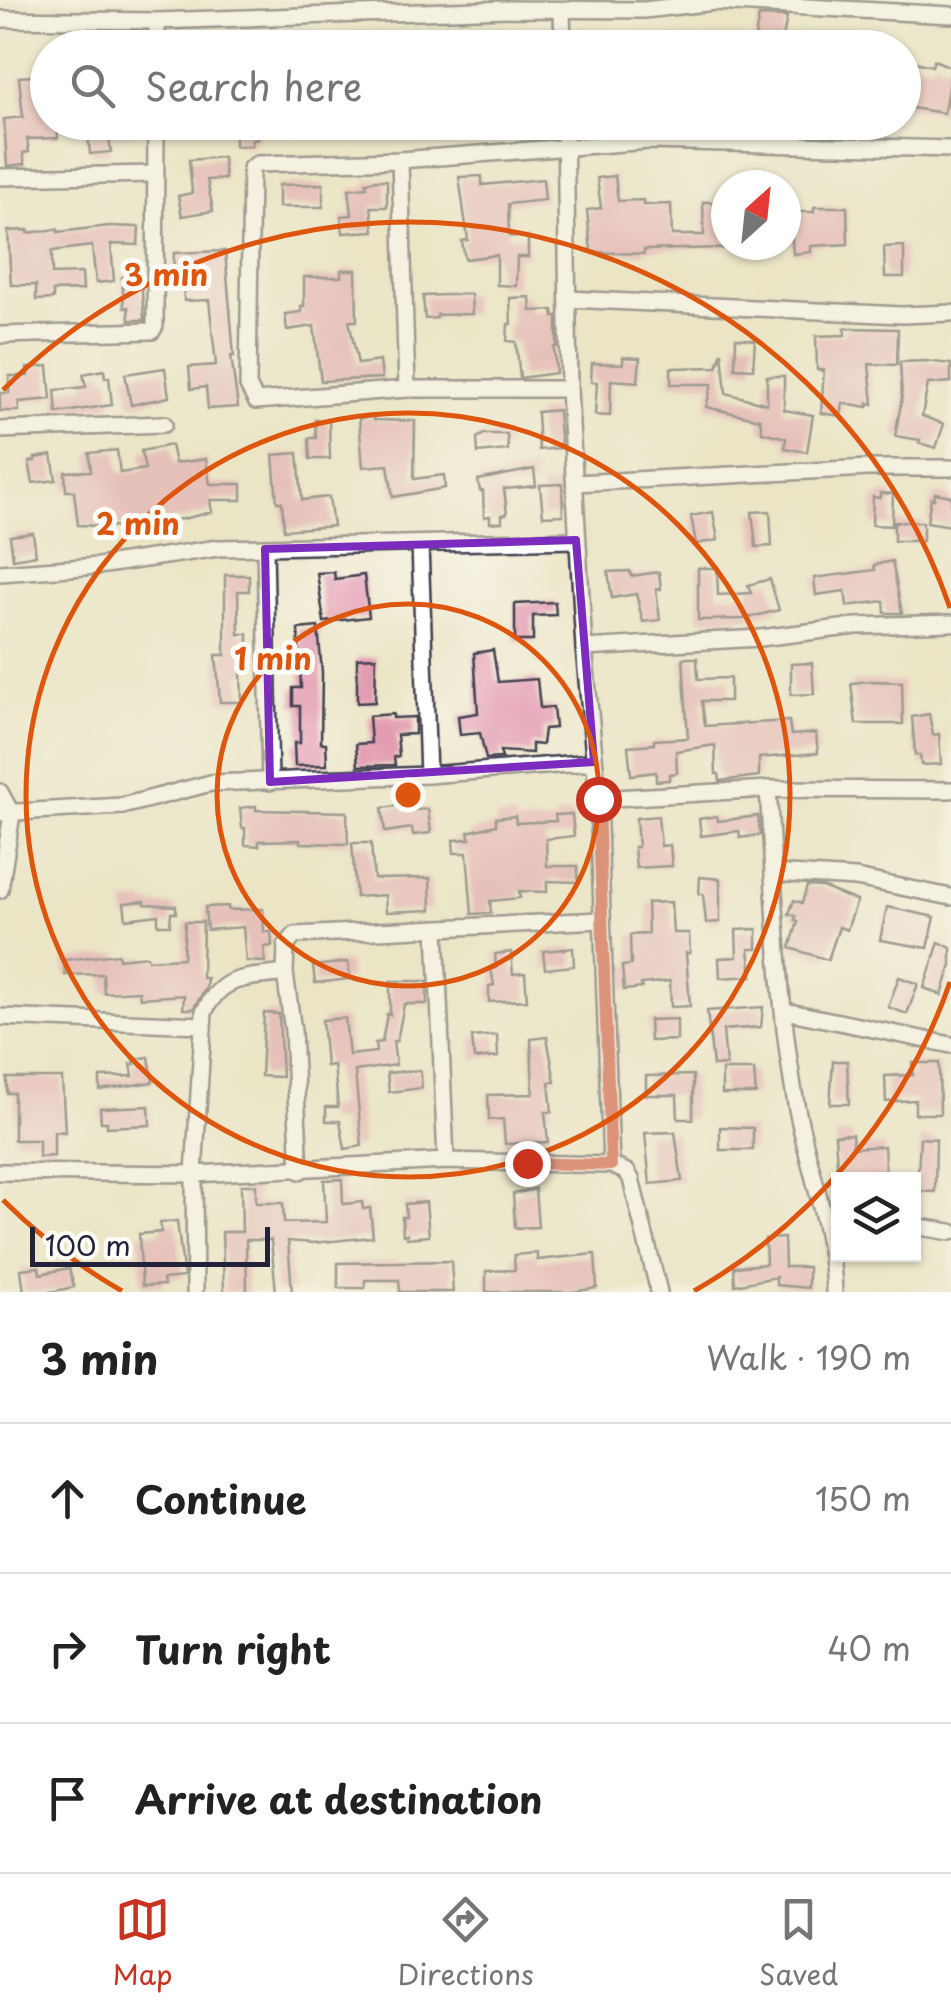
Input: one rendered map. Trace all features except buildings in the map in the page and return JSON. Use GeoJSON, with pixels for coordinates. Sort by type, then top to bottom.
{"type":"FeatureCollection","features":[{"type":"Feature","properties":{"kind":"street"},"geometry":{"type":"LineString","coordinates":[[66,18],[68,0]]}},
{"type":"Feature","properties":{"kind":"street"},"geometry":{"type":"LineString","coordinates":[[0,20],[158,21],[268,8],[507,4],[562,11],[687,3],[782,4],[951,15]]}},
{"type":"Feature","properties":{"kind":"street"},"geometry":{"type":"LineString","coordinates":[[562,11],[563,30]]}},
{"type":"Feature","properties":{"kind":"street"},"geometry":{"type":"LineString","coordinates":[[158,21],[158,30]]}},
{"type":"Feature","properties":{"kind":"street"},"geometry":{"type":"LineString","coordinates":[[0,335],[152,331],[156,140]]}},
{"type":"Feature","properties":{"kind":"street"},"geometry":{"type":"LineString","coordinates":[[566,140],[569,389],[576,540],[598,799],[611,1165]]}},
{"type":"Feature","properties":{"kind":"street"},"geometry":{"type":"LineString","coordinates":[[569,389],[406,389],[256,401],[248,386],[252,168],[257,164],[400,160],[649,142],[951,149]]}},
{"type":"Feature","properties":{"kind":"street"},"geometry":{"type":"LineString","coordinates":[[400,160],[406,389]]}},
{"type":"Feature","properties":{"kind":"street"},"geometry":{"type":"LineString","coordinates":[[0,178],[155,174]]}},
{"type":"Feature","properties":{"kind":"street"},"geometry":{"type":"LineString","coordinates":[[570,299],[902,315],[951,313]]}},
{"type":"Feature","properties":{"kind":"street"},"geometry":{"type":"LineString","coordinates":[[0,430],[92,430],[164,424]]}},
{"type":"Feature","properties":{"kind":"street"},"geometry":{"type":"LineString","coordinates":[[576,483],[869,468],[951,468]]}},
{"type":"Feature","properties":{"kind":"street"},"geometry":{"type":"LineString","coordinates":[[0,573],[98,566],[218,548],[576,540]]}},
{"type":"Feature","properties":{"kind":"street"},"geometry":{"type":"LineString","coordinates":[[420,544],[428,774]]}},
{"type":"Feature","properties":{"kind":"street"},"geometry":{"type":"LineString","coordinates":[[265,549],[270,782]]}},
{"type":"Feature","properties":{"kind":"street"},"geometry":{"type":"LineString","coordinates":[[584,648],[951,622]]}},
{"type":"Feature","properties":{"kind":"street"},"geometry":{"type":"LineString","coordinates":[[6,814],[122,806],[210,784],[594,762]]}},
{"type":"Feature","properties":{"kind":"street"},"geometry":{"type":"LineString","coordinates":[[598,799],[768,788],[951,790]]}},
{"type":"Feature","properties":{"kind":"street"},"geometry":{"type":"LineString","coordinates":[[768,788],[795,1100],[810,1169],[831,1217]]}},
{"type":"Feature","properties":{"kind":"street"},"geometry":{"type":"LineString","coordinates":[[0,792],[6,814],[0,890]]}},
{"type":"Feature","properties":{"kind":"street"},"geometry":{"type":"LineString","coordinates":[[773,873],[856,878],[951,896]]}},
{"type":"Feature","properties":{"kind":"street"},"geometry":{"type":"LineString","coordinates":[[300,1171],[294,1030],[285,973],[286,946],[295,936],[601,920]]}},
{"type":"Feature","properties":{"kind":"street"},"geometry":{"type":"LineString","coordinates":[[436,929],[446,1161]]}},
{"type":"Feature","properties":{"kind":"street"},"geometry":{"type":"LineString","coordinates":[[195,1292],[194,1174],[202,1025],[210,1001],[224,984],[285,973]]}},
{"type":"Feature","properties":{"kind":"street"},"geometry":{"type":"LineString","coordinates":[[785,1010],[951,1045]]}},
{"type":"Feature","properties":{"kind":"street"},"geometry":{"type":"LineString","coordinates":[[0,1017],[202,1025]]}},
{"type":"Feature","properties":{"kind":"street"},"geometry":{"type":"LineString","coordinates":[[0,1172],[194,1174],[446,1161],[611,1165],[627,1172],[631,1179],[660,1292]]}},
{"type":"Feature","properties":{"kind":"street"},"geometry":{"type":"LineString","coordinates":[[921,1227],[951,1232]]}},
{"type":"Feature","properties":{"kind":"street"},"geometry":{"type":"LineString","coordinates":[[833,1262],[834,1292]]}},
{"type":"Feature","properties":{"kind":"highlighted area"},"geometry":{"type":"Polygon","coordinates":[[[576,540],[594,762],[270,782],[265,549],[576,540]]]}},
{"type":"Feature","properties":{"kind":"route"},"geometry":{"type":"LineString","coordinates":[[527,1163],[611,1165],[598,799]]}}]}
